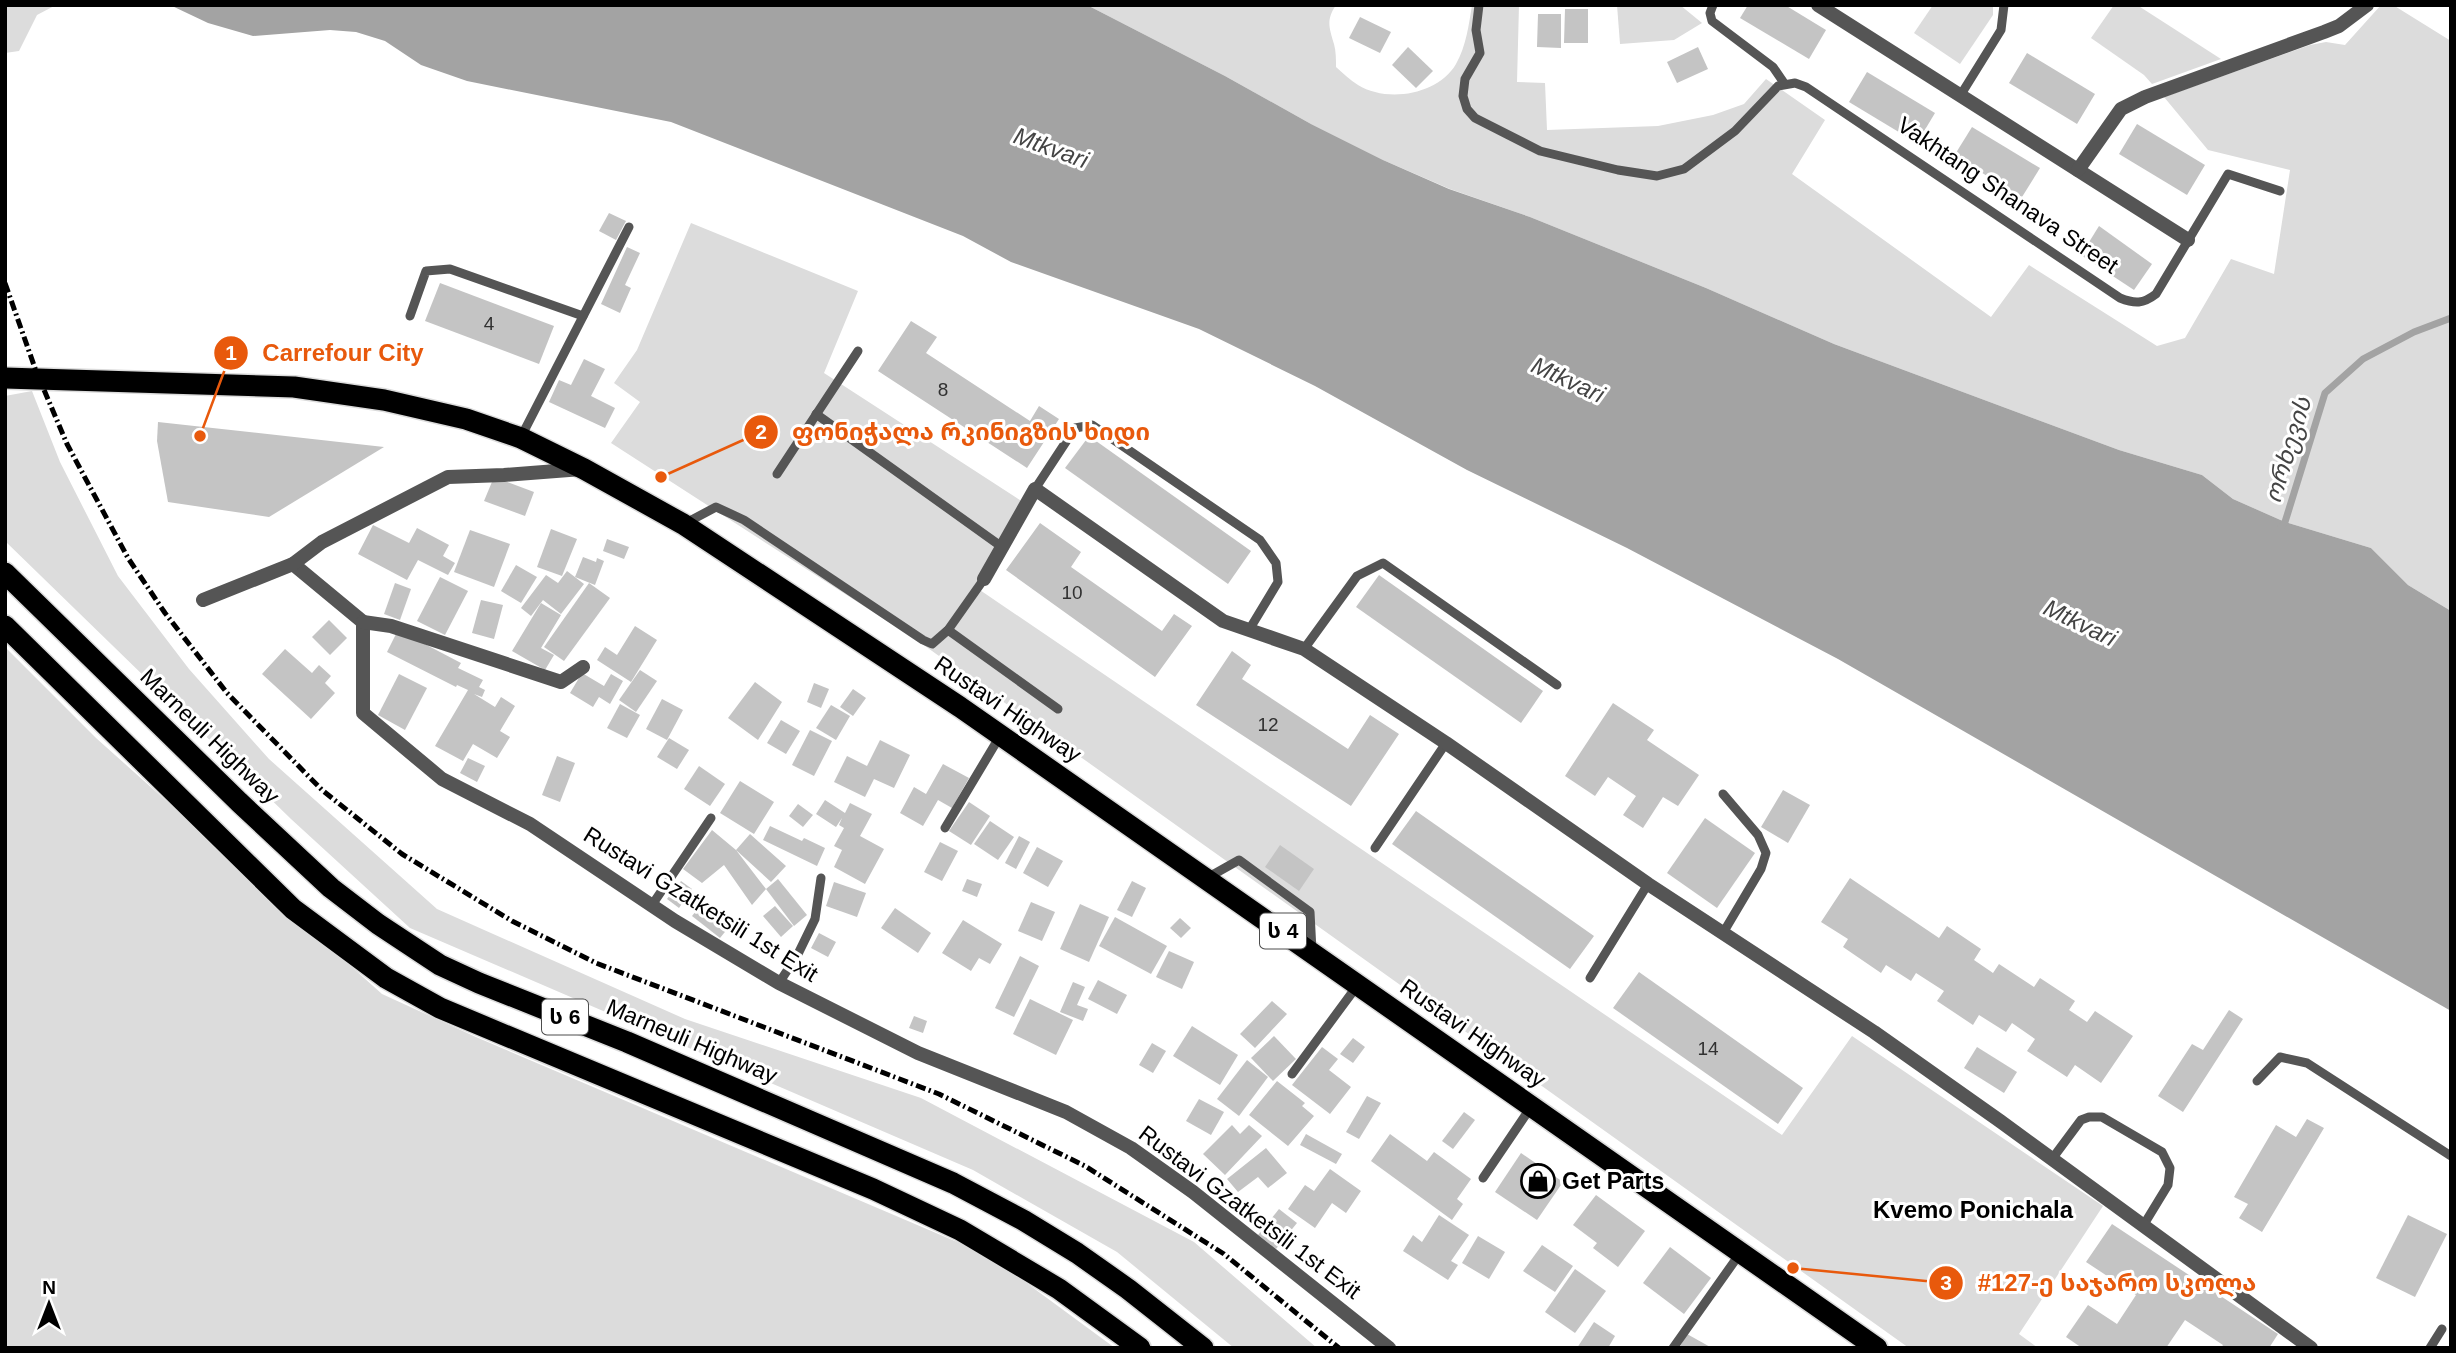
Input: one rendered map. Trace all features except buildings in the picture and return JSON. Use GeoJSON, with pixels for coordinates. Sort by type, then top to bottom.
{"type":"FeatureCollection","features":[{"type":"Feature","properties":{"kind":"highway","name":"Rustavi Highway"},"geometry":{"type":"LineString","coordinates":[[5,378],[294,387],[384,400],[466,419],[521,438],[584,469],[683,524],[1001,735],[1877,1348]]}},
{"type":"Feature","properties":{"kind":"highway","name":"Marneuli Highway"},"geometry":{"type":"LineString","coordinates":[[5,573],[239,802],[331,888],[377,925],[440,965],[953,1183],[1023,1220],[1077,1253],[1203,1348]]}},
{"type":"Feature","properties":{"kind":"highway","name":"ს 6"},"geometry":{"type":"LineString","coordinates":[[5,626],[293,909],[386,978],[440,1008],[873,1189],[960,1230],[1059,1289],[1140,1348]]}},
{"type":"Feature","properties":{"kind":"street"},"geometry":{"type":"LineString","coordinates":[[1818,5],[2188,240]]}},
{"type":"Feature","properties":{"kind":"street"},"geometry":{"type":"LineString","coordinates":[[2078,170],[2121,109],[2145,97],[2325,32],[2339,26],[2367,5]]}},
{"type":"Feature","properties":{"kind":"street"},"geometry":{"type":"LineString","coordinates":[[203,600],[293,564],[322,542],[448,477],[584,469]]}},
{"type":"Feature","properties":{"kind":"street"},"geometry":{"type":"LineString","coordinates":[[984,579],[1035,489],[1223,621],[1304,649],[1446,743],[1648,884],[1874,1032],[2311,1348]]}},
{"type":"Feature","properties":{"kind":"street"},"geometry":{"type":"LineString","coordinates":[[293,564],[363,622],[391,626],[561,682],[583,667]]}},
{"type":"Feature","properties":{"kind":"street","name":"Rustavi Gzatketsili 1st Exit"},"geometry":{"type":"LineString","coordinates":[[363,622],[363,713],[442,779],[530,824],[652,905],[779,982],[918,1054],[1066,1112],[1131,1147],[1193,1192],[1389,1348]]}},
{"type":"Feature","properties":{"kind":"lane"},"geometry":{"type":"LineString","coordinates":[[1479,5],[1476,30],[1480,53],[1465,79],[1463,96],[1467,109],[1475,118],[1540,151],[1618,170],[1657,176],[1684,169],[1735,131],[1784,83],[1773,67],[1712,21],[1710,13],[1713,5]]}},
{"type":"Feature","properties":{"kind":"lane"},"geometry":{"type":"LineString","coordinates":[[1960,96],[2001,30],[2004,5]]}},
{"type":"Feature","properties":{"kind":"lane","name":"Vakhtang Shanava Street"},"geometry":{"type":"LineString","coordinates":[[1784,83],[1805,87],[2120,298],[2133,303],[2145,302],[2156,293],[2228,174],[2280,191]]}},
{"type":"Feature","properties":{"kind":"lane"},"geometry":{"type":"LineString","coordinates":[[521,438],[629,227]]}},
{"type":"Feature","properties":{"kind":"lane"},"geometry":{"type":"LineString","coordinates":[[410,316],[426,271],[450,269],[583,316]]}},
{"type":"Feature","properties":{"kind":"lane"},"geometry":{"type":"LineString","coordinates":[[777,474],[858,351]]}},
{"type":"Feature","properties":{"kind":"lane"},"geometry":{"type":"LineString","coordinates":[[816,414],[1002,547]]}},
{"type":"Feature","properties":{"kind":"lane"},"geometry":{"type":"LineString","coordinates":[[1035,489],[1075,428],[1092,425],[1260,540],[1276,563],[1278,582],[1249,630]]}},
{"type":"Feature","properties":{"kind":"lane"},"geometry":{"type":"LineString","coordinates":[[683,524],[716,507],[744,520],[932,644],[948,631],[984,579]]}},
{"type":"Feature","properties":{"kind":"lane"},"geometry":{"type":"LineString","coordinates":[[1304,649],[1357,576],[1382,563],[1557,685]]}},
{"type":"Feature","properties":{"kind":"lane"},"geometry":{"type":"LineString","coordinates":[[948,631],[1058,709]]}},
{"type":"Feature","properties":{"kind":"lane"},"geometry":{"type":"LineString","coordinates":[[945,828],[1001,735]]}},
{"type":"Feature","properties":{"kind":"lane"},"geometry":{"type":"LineString","coordinates":[[1375,848],[1446,743]]}},
{"type":"Feature","properties":{"kind":"lane"},"geometry":{"type":"LineString","coordinates":[[1723,794],[1758,835],[1766,853],[1761,869],[1723,933]]}},
{"type":"Feature","properties":{"kind":"lane"},"geometry":{"type":"LineString","coordinates":[[652,905],[711,818]]}},
{"type":"Feature","properties":{"kind":"lane"},"geometry":{"type":"LineString","coordinates":[[1207,878],[1239,860],[1310,912],[1312,952]]}},
{"type":"Feature","properties":{"kind":"lane"},"geometry":{"type":"LineString","coordinates":[[779,982],[798,954],[816,919],[821,878]]}},
{"type":"Feature","properties":{"kind":"lane"},"geometry":{"type":"LineString","coordinates":[[1590,978],[1648,884]]}},
{"type":"Feature","properties":{"kind":"lane"},"geometry":{"type":"LineString","coordinates":[[1292,1074],[1358,984]]}},
{"type":"Feature","properties":{"kind":"lane"},"geometry":{"type":"LineString","coordinates":[[2257,1081],[2280,1058],[2307,1063],[2451,1156]]}},
{"type":"Feature","properties":{"kind":"lane"},"geometry":{"type":"LineString","coordinates":[[1483,1178],[1531,1107]]}},
{"type":"Feature","properties":{"kind":"lane"},"geometry":{"type":"LineString","coordinates":[[2052,1159],[2081,1120],[2089,1117],[2102,1117],[2162,1152],[2170,1168],[2168,1185],[2143,1226]]}},
{"type":"Feature","properties":{"kind":"lane"},"geometry":{"type":"LineString","coordinates":[[1673,1348],[1741,1252]]}},
{"type":"Feature","properties":{"kind":"lane"},"geometry":{"type":"LineString","coordinates":[[2430,1348],[2442,1329]]}},
{"type":"Feature","properties":{"kind":"shaded area"},"geometry":{"type":"Polygon","coordinates":[[[5,5],[56,5],[37,15],[19,51],[5,53],[5,5]]]}},
{"type":"Feature","properties":{"kind":"shaded area"},"geometry":{"type":"Polygon","coordinates":[[[1087,5],[1336,5],[1329,24],[1336,67],[1355,83],[1370,91],[1397,94],[1425,89],[1448,75],[1462,50],[1472,5],[1519,5],[1517,82],[1545,83],[1547,130],[1658,126],[1713,115],[1744,104],[1766,79],[1825,120],[1792,174],[1991,317],[2029,265],[2157,346],[2185,338],[2231,259],[2274,274],[2290,170],[2208,150],[2164,97],[2310,45],[2326,42],[2345,45],[2381,5],[2393,5],[2451,41],[2451,611],[2408,585],[2371,548],[2285,522],[2233,499],[2202,475],[2119,450],[1834,344],[1706,288],[1530,217],[1450,189],[1383,160],[1311,124],[1087,5]]]}},
{"type":"Feature","properties":{"kind":"shaded area"},"geometry":{"type":"Polygon","coordinates":[[[1617,5],[1680,5],[1702,23],[1674,40],[1620,44],[1617,5]]]}},
{"type":"Feature","properties":{"kind":"shaded area"},"geometry":{"type":"Polygon","coordinates":[[[1933,5],[1993,5],[1993,15],[1960,64],[1914,33],[1933,5]]]}},
{"type":"Feature","properties":{"kind":"shaded area"},"geometry":{"type":"Polygon","coordinates":[[[2114,5],[2137,5],[2221,59],[2152,84],[2144,75],[2091,38],[2114,5]]]}},
{"type":"Feature","properties":{"kind":"shaded area"},"geometry":{"type":"Polygon","coordinates":[[[691,223],[858,291],[824,373],[1029,506],[974,586],[1782,1135],[1852,1036],[2103,1206],[2019,1334],[2038,1348],[1909,1348],[918,641],[611,443],[640,402],[614,383],[637,350],[691,223]]]}},
{"type":"Feature","properties":{"kind":"shaded area"},"geometry":{"type":"Polygon","coordinates":[[[32,391],[60,462],[118,576],[189,669],[269,759],[437,909],[685,1019],[921,1098],[1194,1242],[1317,1348],[1234,1348],[1117,1252],[973,1170],[410,928],[291,819],[5,541],[5,396],[32,391]]]}},
{"type":"Feature","properties":{"kind":"shaded area"},"geometry":{"type":"Polygon","coordinates":[[[5,647],[96,738],[382,994],[476,1037],[990,1256],[1115,1348],[5,1348],[5,647]]]}},
{"type":"Feature","properties":{"kind":"water","name":"Mtkvari"},"geometry":{"type":"Polygon","coordinates":[[[170,5],[1087,5],[1311,124],[1449,189],[1530,217],[1706,288],[1834,344],[2119,450],[2202,475],[2233,499],[2285,522],[2371,548],[2408,585],[2451,611],[2451,1011],[1838,659],[1627,548],[1467,470],[1315,386],[1199,329],[1011,262],[963,236],[671,122],[467,81],[421,65],[385,41],[356,32],[330,30],[253,36],[208,23],[170,5]]]}},
{"type":"Feature","properties":{"kind":"waterway","name":"ორხევის"},"geometry":{"type":"LineString","coordinates":[[2281,527],[2285,522],[2325,393],[2363,359],[2414,332],[2451,318]]}},
{"type":"Feature","properties":{"kind":"railway"},"geometry":{"type":"LineString","coordinates":[[5,283],[36,371],[67,444],[128,558],[165,613],[227,693],[322,790],[402,854],[512,921],[596,963],[939,1094],[1085,1166],[1224,1254],[1339,1348]]}},
{"type":"Feature","properties":{"kind":"place","name":"Carrefour City"},"geometry":{"type":"Point","coordinates":[200,436]}},
{"type":"Feature","properties":{"kind":"place","name":"ფონიჭალა რკინიგზის ხიდი"},"geometry":{"type":"Point","coordinates":[661,477]}},
{"type":"Feature","properties":{"kind":"place","name":"Get Parts"},"geometry":{"type":"Point","coordinates":[1538,1181]}},
{"type":"Feature","properties":{"kind":"place","name":"#127-ე საჯარო სკოლა"},"geometry":{"type":"Point","coordinates":[1793,1268]}},
{"type":"Feature","properties":{"kind":"district","name":"Kvemo Ponichala"},"geometry":{"type":"Point","coordinates":[1973,1210]}}]}
